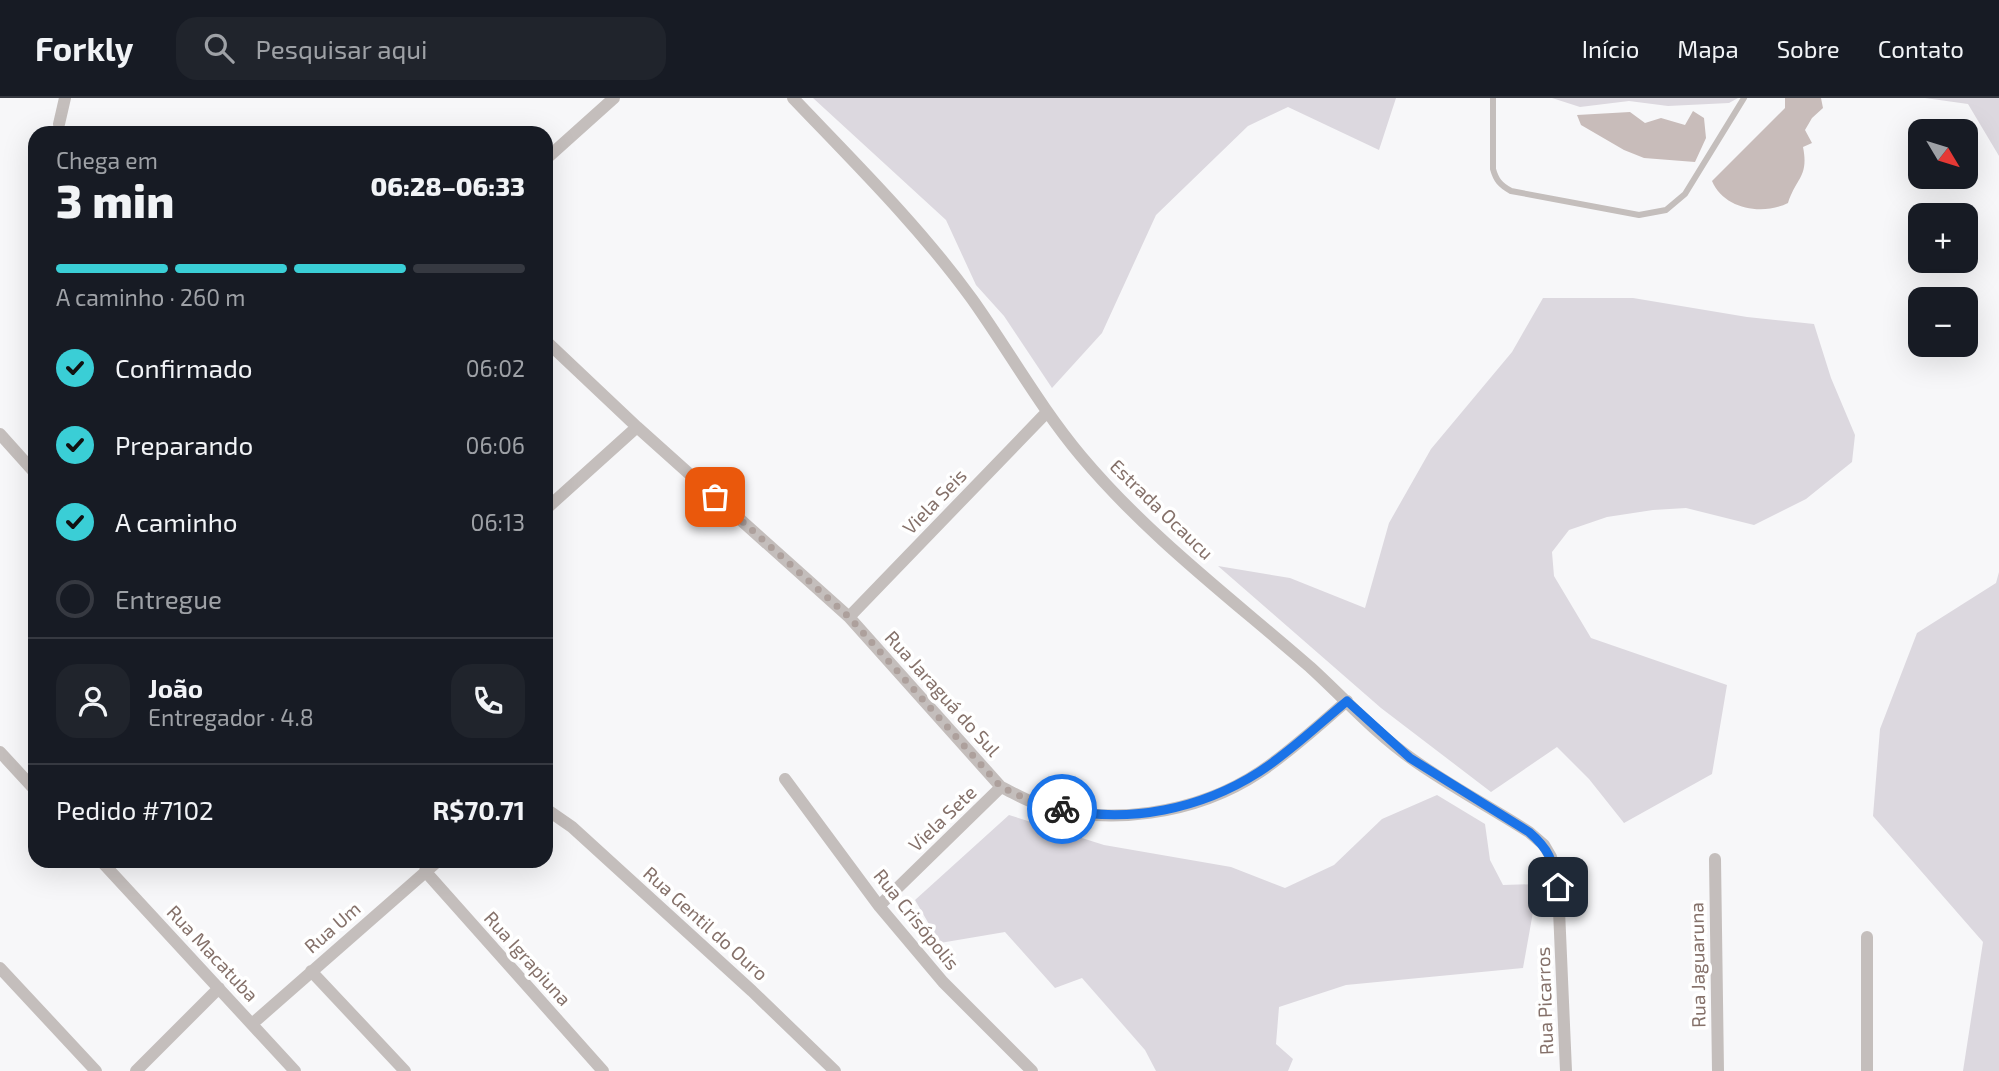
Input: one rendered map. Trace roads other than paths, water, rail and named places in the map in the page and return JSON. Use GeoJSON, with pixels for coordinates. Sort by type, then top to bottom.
{"type":"FeatureCollection","features":[{"type":"Feature","properties":{"kind":"street"},"geometry":{"type":"LineString","coordinates":[[59,124],[65,98]]}},
{"type":"Feature","properties":{"kind":"street"},"geometry":{"type":"LineString","coordinates":[[553,153],[614,98]]}},
{"type":"Feature","properties":{"kind":"street","name":"Estrada Ocaucu"},"geometry":{"type":"LineString","coordinates":[[793,98],[900,211],[938,256],[972,299],[1047,412],[1121,499],[1192,567],[1410,758],[1518,825],[1544,845],[1551,857],[1558,887]]}},
{"type":"Feature","properties":{"kind":"street","name":"Rua Jaraguá do Sul"},"geometry":{"type":"LineString","coordinates":[[553,348],[637,427],[849,617],[1001,787]]}},
{"type":"Feature","properties":{"kind":"street","name":"Viela Seis"},"geometry":{"type":"LineString","coordinates":[[849,617],[1047,412]]}},
{"type":"Feature","properties":{"kind":"street"},"geometry":{"type":"LineString","coordinates":[[553,503],[637,427]]}},
{"type":"Feature","properties":{"kind":"street"},"geometry":{"type":"LineString","coordinates":[[0,434],[28,465]]}},
{"type":"Feature","properties":{"kind":"street"},"geometry":{"type":"LineString","coordinates":[[1001,787],[1035,803],[1076,812],[1121,816],[1173,808],[1211,797],[1258,773],[1347,701]]}},
{"type":"Feature","properties":{"kind":"street"},"geometry":{"type":"LineString","coordinates":[[0,752],[28,782]]}},
{"type":"Feature","properties":{"kind":"street","name":"Rua Crisópolis"},"geometry":{"type":"LineString","coordinates":[[785,779],[879,906],[943,982],[1032,1071]]}},
{"type":"Feature","properties":{"kind":"street","name":"Viela Sete"},"geometry":{"type":"LineString","coordinates":[[879,906],[1001,787]]}},
{"type":"Feature","properties":{"kind":"street","name":"Rua Gentil do Ouro"},"geometry":{"type":"LineString","coordinates":[[553,814],[572,827],[752,991],[835,1071]]}},
{"type":"Feature","properties":{"kind":"street","name":"Rua Jaguaruna"},"geometry":{"type":"LineString","coordinates":[[1715,859],[1718,1071]]}},
{"type":"Feature","properties":{"kind":"street","name":"Rua Macatuba"},"geometry":{"type":"LineString","coordinates":[[108,868],[295,1071]]}},
{"type":"Feature","properties":{"kind":"street","name":"Rua Um"},"geometry":{"type":"LineString","coordinates":[[252,1024],[429,868]]}},
{"type":"Feature","properties":{"kind":"street","name":"Rua Igrapiuna"},"geometry":{"type":"LineString","coordinates":[[425,871],[603,1071]]}},
{"type":"Feature","properties":{"kind":"street","name":"Rua Picarros"},"geometry":{"type":"LineString","coordinates":[[1558,887],[1566,1071]]}},
{"type":"Feature","properties":{"kind":"street"},"geometry":{"type":"LineString","coordinates":[[1867,937],[1867,1071]]}},
{"type":"Feature","properties":{"kind":"street"},"geometry":{"type":"LineString","coordinates":[[0,968],[96,1071]]}},
{"type":"Feature","properties":{"kind":"street"},"geometry":{"type":"LineString","coordinates":[[311,971],[405,1071]]}},
{"type":"Feature","properties":{"kind":"street"},"geometry":{"type":"LineString","coordinates":[[136,1071],[219,988]]}},
{"type":"Feature","properties":{"kind":"lane"},"geometry":{"type":"LineString","coordinates":[[1493,98],[1493,169],[1496,180],[1502,187],[1511,191],[1639,215],[1666,210],[1685,194],[1744,98]]}}]}
